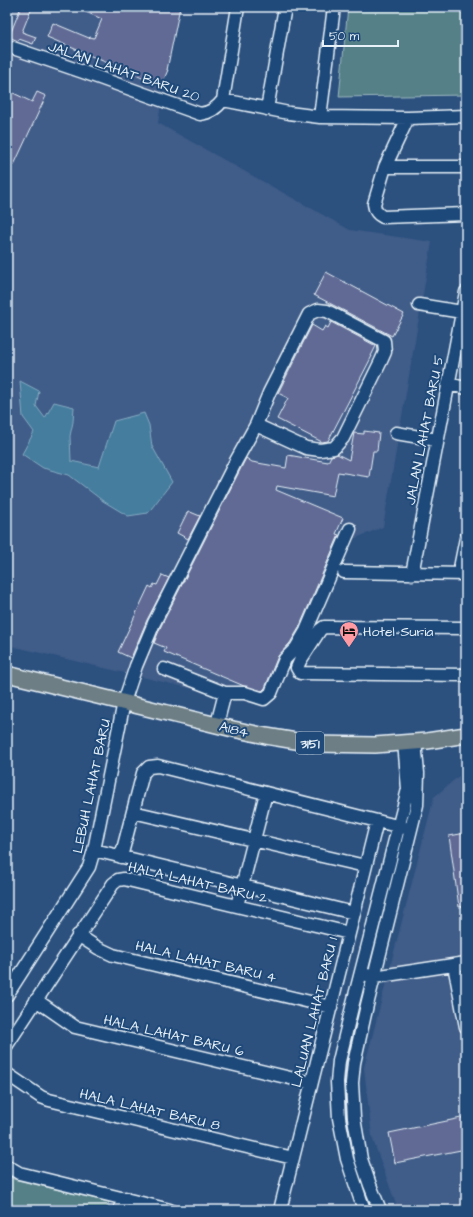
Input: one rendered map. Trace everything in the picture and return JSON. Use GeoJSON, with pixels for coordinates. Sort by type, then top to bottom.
{"type":"FeatureCollection","features":[{"type":"Feature","properties":{"kind":"main road","name":"A184"},"geometry":{"type":"LineString","coordinates":[[7,674],[266,736],[314,744],[375,744],[410,742],[466,735]]}},
{"type":"Feature","properties":{"kind":"street"},"geometry":{"type":"LineString","coordinates":[[238,7],[223,100],[267,109],[320,117],[408,118],[466,116]]}},
{"type":"Feature","properties":{"kind":"street"},"geometry":{"type":"LineString","coordinates":[[267,109],[285,7]]}},
{"type":"Feature","properties":{"kind":"street"},"geometry":{"type":"LineString","coordinates":[[320,117],[334,7]]}},
{"type":"Feature","properties":{"kind":"street","name":"JALAN LAHAT BARU 20"},"geometry":{"type":"LineString","coordinates":[[7,46],[200,114],[207,113],[218,106],[223,100]]}},
{"type":"Feature","properties":{"kind":"street"},"geometry":{"type":"LineString","coordinates":[[408,118],[385,167],[374,204],[375,210],[378,214],[383,216],[466,214]]}},
{"type":"Feature","properties":{"kind":"street"},"geometry":{"type":"LineString","coordinates":[[385,167],[466,167]]}},
{"type":"Feature","properties":{"kind":"street","name":"JALAN LAHAT BARU 5"},"geometry":{"type":"LineString","coordinates":[[412,574],[466,292]]}},
{"type":"Feature","properties":{"kind":"street"},"geometry":{"type":"LineString","coordinates":[[419,305],[462,312]]}},
{"type":"Feature","properties":{"kind":"street","name":"LEBUH LAHAT BARU"},"geometry":{"type":"LineString","coordinates":[[7,995],[89,867],[94,850],[124,702],[136,666],[154,623],[256,425],[269,393],[309,314],[318,310],[327,311],[384,341],[385,352],[381,361],[343,438],[334,448],[320,450],[306,448],[256,425]]}},
{"type":"Feature","properties":{"kind":"street"},"geometry":{"type":"LineString","coordinates":[[448,384],[466,388]]}},
{"type":"Feature","properties":{"kind":"street"},"geometry":{"type":"LineString","coordinates":[[396,433],[438,440]]}},
{"type":"Feature","properties":{"kind":"street"},"geometry":{"type":"LineString","coordinates":[[164,669],[225,693],[245,693],[264,699],[271,693],[285,659],[296,648],[306,631],[350,529]]}},
{"type":"Feature","properties":{"kind":"street"},"geometry":{"type":"LineString","coordinates":[[344,572],[463,574],[466,538]]}},
{"type":"Feature","properties":{"kind":"street"},"geometry":{"type":"LineString","coordinates":[[466,628],[324,627],[320,630],[297,668],[300,673],[466,675]]}},
{"type":"Feature","properties":{"kind":"street"},"geometry":{"type":"LineString","coordinates":[[217,724],[225,693]]}},
{"type":"Feature","properties":{"kind":"street"},"geometry":{"type":"LineString","coordinates":[[380,1210],[361,1159],[354,1118],[352,1083],[359,1040],[374,976],[404,828],[408,789],[410,742]]}},
{"type":"Feature","properties":{"kind":"street","name":"HALA LAHAT BARU 2"},"geometry":{"type":"LineString","coordinates":[[120,856],[143,773],[149,767],[158,766],[404,828]]}},
{"type":"Feature","properties":{"kind":"street"},"geometry":{"type":"LineString","coordinates":[[237,906],[266,793]]}},
{"type":"Feature","properties":{"kind":"street"},"geometry":{"type":"LineString","coordinates":[[133,812],[366,866]]}},
{"type":"Feature","properties":{"kind":"street","name":"LALUAN LAHAT BARU 1"},"geometry":{"type":"LineString","coordinates":[[280,1210],[377,821]]}},
{"type":"Feature","properties":{"kind":"street"},"geometry":{"type":"LineString","coordinates":[[364,1210],[347,1159],[339,1118],[337,1082],[339,1062],[360,974],[404,828]]}},
{"type":"Feature","properties":{"kind":"street","name":"HALA LAHAT BARU 2"},"geometry":{"type":"LineString","coordinates":[[94,850],[354,913]]}},
{"type":"Feature","properties":{"kind":"street","name":"HALA LAHAT BARU 2"},"geometry":{"type":"LineString","coordinates":[[7,1045],[78,935],[113,884],[118,880],[124,879],[349,933]]}},
{"type":"Feature","properties":{"kind":"street","name":"HALA LAHAT BARU 4"},"geometry":{"type":"LineString","coordinates":[[78,935],[98,948],[113,955],[331,1006]]}},
{"type":"Feature","properties":{"kind":"street"},"geometry":{"type":"LineString","coordinates":[[360,974],[374,976],[466,963]]}},
{"type":"Feature","properties":{"kind":"street"},"geometry":{"type":"LineString","coordinates":[[454,965],[466,1027]]}},
{"type":"Feature","properties":{"kind":"street","name":"HALA LAHAT BARU 6"},"geometry":{"type":"LineString","coordinates":[[36,1000],[75,1027],[311,1084]]}},
{"type":"Feature","properties":{"kind":"street","name":"HALA LAHAT BARU 8"},"geometry":{"type":"LineString","coordinates":[[7,1074],[41,1097],[49,1100],[293,1158]]}},
{"type":"Feature","properties":{"kind":"street"},"geometry":{"type":"LineString","coordinates":[[7,1166],[19,1173],[125,1198],[167,1210]]}},
{"type":"Feature","properties":{"kind":"street"},"geometry":{"type":"LineString","coordinates":[[119,1210],[125,1198]]}},
{"type":"Feature","properties":{"kind":"shaded area"},"geometry":{"type":"Polygon","coordinates":[[[7,7],[176,7],[158,123],[350,230],[432,242],[383,527],[329,549],[252,703],[7,645],[7,7]]]}},
{"type":"Feature","properties":{"kind":"shaded area"},"geometry":{"type":"Polygon","coordinates":[[[20,381],[39,391],[36,406],[45,418],[54,402],[74,407],[70,436],[71,461],[99,467],[114,421],[144,413],[149,425],[152,446],[172,482],[148,513],[128,516],[103,501],[69,475],[43,468],[22,454],[34,432],[23,417],[20,381]]]}},
{"type":"Feature","properties":{"kind":"shaded area"},"geometry":{"type":"Polygon","coordinates":[[[466,770],[466,1206],[448,1210],[398,1210],[372,1137],[364,1068],[434,797],[466,770]]]}},
{"type":"Feature","properties":{"kind":"green space"},"geometry":{"type":"Polygon","coordinates":[[[348,7],[466,8],[466,95],[339,97],[348,7]]]}},
{"type":"Feature","properties":{"kind":"green space"},"geometry":{"type":"Polygon","coordinates":[[[7,1174],[13,1179],[109,1202],[106,1210],[7,1210],[7,1174]]]}},
{"type":"Feature","properties":{"kind":"building"},"geometry":{"type":"Polygon","coordinates":[[[21,7],[32,7],[22,32],[36,37],[33,44],[19,39],[18,41],[9,37],[21,7]]]}},
{"type":"Feature","properties":{"kind":"building"},"geometry":{"type":"Polygon","coordinates":[[[74,7],[180,7],[168,70],[161,86],[47,37],[53,23],[89,38],[94,38],[102,19],[74,7]]]}},
{"type":"Feature","properties":{"kind":"building"},"geometry":{"type":"Polygon","coordinates":[[[7,90],[32,102],[37,92],[46,96],[14,165],[7,162],[7,90]]]}},
{"type":"Feature","properties":{"kind":"building"},"geometry":{"type":"Polygon","coordinates":[[[326,272],[404,314],[392,336],[314,295],[326,272]]]}},
{"type":"Feature","properties":{"kind":"building"},"geometry":{"type":"Polygon","coordinates":[[[331,322],[376,346],[328,441],[322,442],[277,419],[288,398],[278,393],[312,325],[322,331],[325,326],[328,328],[331,322]]]}},
{"type":"Feature","properties":{"kind":"building"},"geometry":{"type":"Polygon","coordinates":[[[364,431],[379,433],[377,451],[373,451],[369,477],[338,472],[333,496],[277,486],[276,490],[343,518],[336,534],[339,535],[299,628],[290,643],[278,656],[265,688],[262,691],[244,686],[164,652],[166,648],[154,643],[161,626],[246,458],[252,462],[286,468],[288,455],[328,462],[331,456],[337,454],[349,460],[354,433],[364,434],[364,431]]]}},
{"type":"Feature","properties":{"kind":"building"},"geometry":{"type":"Polygon","coordinates":[[[188,511],[200,516],[188,539],[177,533],[188,511]]]}},
{"type":"Feature","properties":{"kind":"building"},"geometry":{"type":"Polygon","coordinates":[[[162,575],[169,578],[147,620],[131,658],[118,652],[149,586],[152,588],[154,584],[157,585],[162,575]]]}},
{"type":"Feature","properties":{"kind":"building"},"geometry":{"type":"Polygon","coordinates":[[[466,833],[466,906],[459,907],[449,836],[466,833]]]}},
{"type":"Feature","properties":{"kind":"building"},"geometry":{"type":"Polygon","coordinates":[[[466,1117],[466,1149],[395,1163],[389,1133],[466,1117]]]}},
{"type":"Feature","properties":{"kind":"place","name":"Hotel Suria"},"geometry":{"type":"Point","coordinates":[349,648]}}]}
